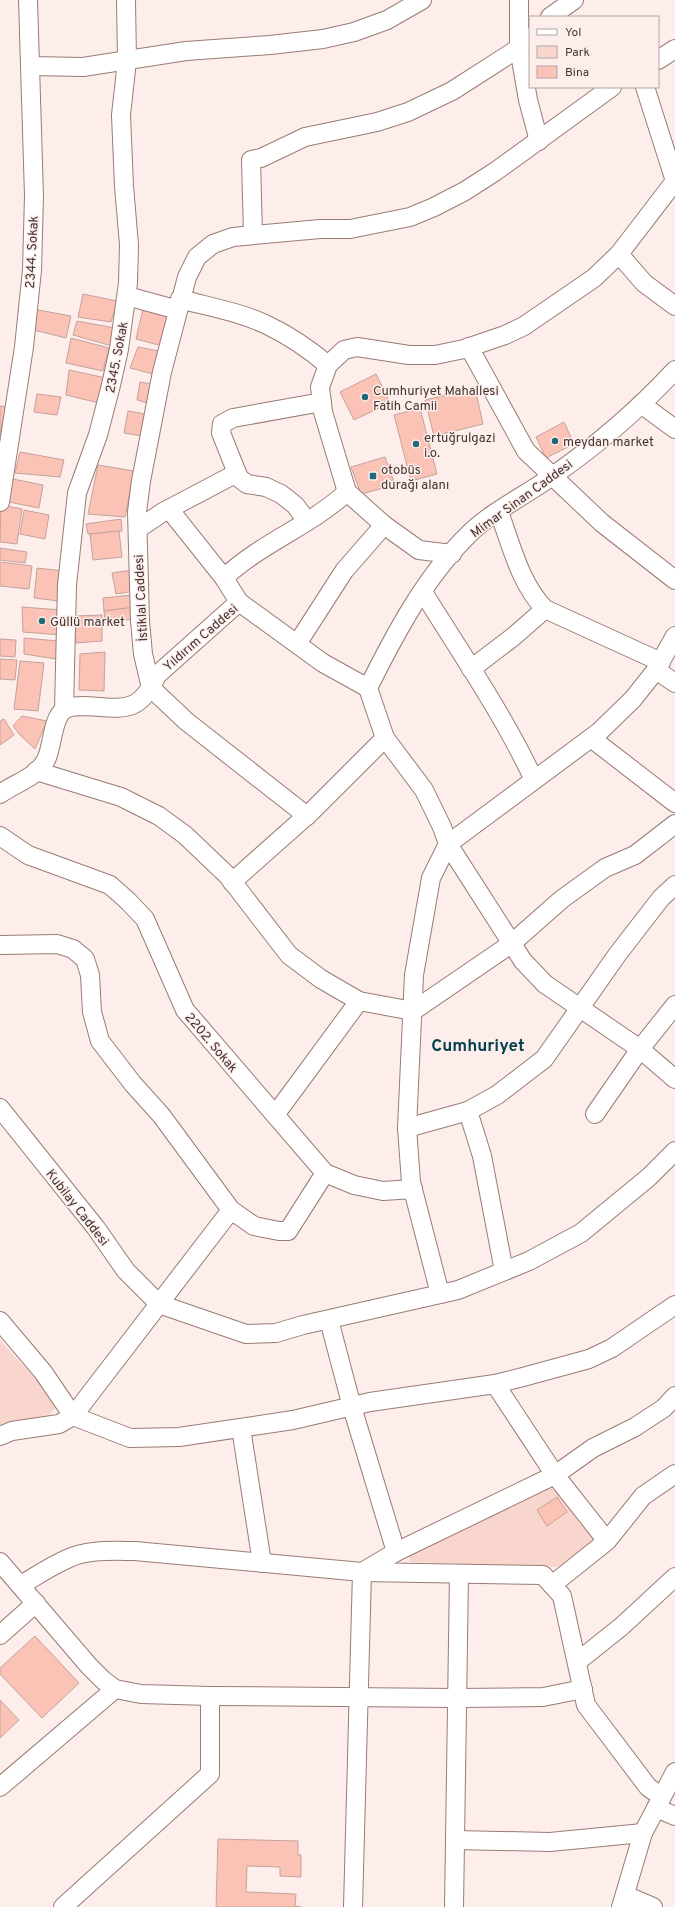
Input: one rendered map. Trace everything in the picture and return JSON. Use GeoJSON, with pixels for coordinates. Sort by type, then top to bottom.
{"type":"FeatureCollection","features":[{"type":"Feature","properties":{"kind":"street","name":"2344. Sokak"},"geometry":{"type":"LineString","coordinates":[[0,502],[24,346],[32,270],[34,196],[28,0]]}},
{"type":"Feature","properties":{"kind":"street","name":"2345. Sokak"},"geometry":{"type":"LineString","coordinates":[[64,709],[67,585],[77,492],[98,435],[111,385],[127,296],[129,245],[124,186],[122,115],[127,61],[126,0]]}},
{"type":"Feature","properties":{"kind":"street"},"geometry":{"type":"LineString","coordinates":[[31,66],[83,67],[127,61],[186,50],[270,45],[323,39],[354,32],[387,20],[422,0]]}},
{"type":"Feature","properties":{"kind":"street"},"geometry":{"type":"LineString","coordinates":[[519,0],[525,43],[528,100],[539,141]]}},
{"type":"Feature","properties":{"kind":"street"},"geometry":{"type":"LineString","coordinates":[[551,16],[574,0]]}},
{"type":"Feature","properties":{"kind":"street"},"geometry":{"type":"LineString","coordinates":[[253,235],[251,160],[261,158],[305,137],[377,122],[408,112],[452,91],[525,43]]}},
{"type":"Feature","properties":{"kind":"street"},"geometry":{"type":"LineString","coordinates":[[659,59],[675,49]]}},
{"type":"Feature","properties":{"kind":"street","name":"İstiklal Caddesi"},"geometry":{"type":"LineString","coordinates":[[150,688],[143,654],[140,621],[137,512],[148,440],[162,372],[187,277],[197,257],[213,244],[233,237],[320,229],[350,229],[410,217],[465,192],[539,141],[611,88]]}},
{"type":"Feature","properties":{"kind":"street"},"geometry":{"type":"LineString","coordinates":[[452,554],[419,550],[384,525],[347,492],[323,412],[320,387],[328,365],[344,350],[357,347],[409,355],[435,355],[469,347],[505,335],[524,326],[594,278],[619,254],[675,181],[645,88]]}},
{"type":"Feature","properties":{"kind":"street"},"geometry":{"type":"LineString","coordinates":[[619,254],[644,282],[675,306]]}},
{"type":"Feature","properties":{"kind":"street"},"geometry":{"type":"LineString","coordinates":[[127,296],[238,314],[268,325],[308,348],[328,365]]}},
{"type":"Feature","properties":{"kind":"street"},"geometry":{"type":"LineString","coordinates":[[469,347],[526,451],[602,523],[675,580]]}},
{"type":"Feature","properties":{"kind":"street","name":"Mimar Sinan Caddesi"},"geometry":{"type":"LineString","coordinates":[[368,688],[408,612],[422,592],[470,533],[552,477],[616,428],[675,370]]}},
{"type":"Feature","properties":{"kind":"street"},"geometry":{"type":"LineString","coordinates":[[307,521],[295,505],[281,494],[266,487],[247,484],[239,478],[221,434],[222,424],[233,418],[322,402]]}},
{"type":"Feature","properties":{"kind":"street"},"geometry":{"type":"LineString","coordinates":[[642,404],[675,429]]}},
{"type":"Feature","properties":{"kind":"street"},"geometry":{"type":"LineString","coordinates":[[138,529],[169,509],[237,473]]}},
{"type":"Feature","properties":{"kind":"street"},"geometry":{"type":"LineString","coordinates":[[224,578],[257,552],[307,521],[347,492]]}},
{"type":"Feature","properties":{"kind":"street"},"geometry":{"type":"LineString","coordinates":[[169,509],[224,578],[239,602]]}},
{"type":"Feature","properties":{"kind":"street"},"geometry":{"type":"LineString","coordinates":[[499,512],[524,577],[536,600],[545,609],[658,666],[675,683]]}},
{"type":"Feature","properties":{"kind":"street"},"geometry":{"type":"LineString","coordinates":[[297,644],[344,571],[384,525]]}},
{"type":"Feature","properties":{"kind":"street"},"geometry":{"type":"LineString","coordinates":[[422,592],[521,751],[534,780]]}},
{"type":"Feature","properties":{"kind":"street","name":"Yıldırım Caddesi"},"geometry":{"type":"LineString","coordinates":[[64,709],[77,706],[130,706],[141,700],[150,688],[156,675],[239,602],[323,664],[368,688]]}},
{"type":"Feature","properties":{"kind":"street"},"geometry":{"type":"LineString","coordinates":[[471,669],[513,637],[545,609]]}},
{"type":"Feature","properties":{"kind":"street"},"geometry":{"type":"LineString","coordinates":[[440,1294],[413,1189],[407,1128],[414,975],[431,878],[448,844],[591,738],[632,699],[658,666],[675,636]]}},
{"type":"Feature","properties":{"kind":"street"},"geometry":{"type":"LineString","coordinates":[[150,688],[186,721],[307,816]]}},
{"type":"Feature","properties":{"kind":"street"},"geometry":{"type":"LineString","coordinates":[[368,688],[386,738],[424,790],[442,827],[448,844],[523,962],[545,984],[640,1049],[675,1079]]}},
{"type":"Feature","properties":{"kind":"street"},"geometry":{"type":"LineString","coordinates":[[0,794],[27,779],[45,761],[53,740],[57,717],[64,709]]}},
{"type":"Feature","properties":{"kind":"street"},"geometry":{"type":"LineString","coordinates":[[232,882],[307,816],[386,738]]}},
{"type":"Feature","properties":{"kind":"street"},"geometry":{"type":"LineString","coordinates":[[591,738],[675,802]]}},
{"type":"Feature","properties":{"kind":"street"},"geometry":{"type":"LineString","coordinates":[[36,771],[121,797],[159,816],[185,835],[232,882],[289,955],[320,979],[359,1001],[413,1011],[511,944],[562,899],[605,868],[636,855],[675,824]]}},
{"type":"Feature","properties":{"kind":"street","name":"2202. Sokak"},"geometry":{"type":"LineString","coordinates":[[0,836],[28,855],[110,885],[128,901],[145,919],[185,1010],[325,1173],[354,1185],[382,1191],[413,1189]]}},
{"type":"Feature","properties":{"kind":"street"},"geometry":{"type":"LineString","coordinates":[[407,1128],[468,1111],[497,1095],[544,1059],[622,948],[661,898],[675,886]]}},
{"type":"Feature","properties":{"kind":"street"},"geometry":{"type":"LineString","coordinates":[[0,945],[57,944],[73,949],[85,959],[90,975],[92,1012],[100,1041],[133,1084],[161,1116],[231,1210],[254,1226],[279,1232],[288,1231],[325,1173]]}},
{"type":"Feature","properties":{"kind":"street"},"geometry":{"type":"LineString","coordinates":[[275,1115],[359,1001]]}},
{"type":"Feature","properties":{"kind":"street"},"geometry":{"type":"LineString","coordinates":[[595,1114],[640,1049],[675,1005]]}},
{"type":"Feature","properties":{"kind":"street","name":"Kubilay Caddesi"},"geometry":{"type":"LineString","coordinates":[[0,1108],[96,1228],[126,1271],[159,1304]]}},
{"type":"Feature","properties":{"kind":"street"},"geometry":{"type":"LineString","coordinates":[[468,1111],[483,1163],[504,1271]]}},
{"type":"Feature","properties":{"kind":"street"},"geometry":{"type":"LineString","coordinates":[[159,1304],[246,1334],[276,1333],[458,1290],[529,1261],[581,1233],[649,1177],[675,1151]]}},
{"type":"Feature","properties":{"kind":"street"},"geometry":{"type":"LineString","coordinates":[[0,1436],[12,1431],[59,1424],[73,1416],[231,1210]]}},
{"type":"Feature","properties":{"kind":"street"},"geometry":{"type":"LineString","coordinates":[[0,1321],[43,1372],[73,1416],[130,1438],[179,1437],[293,1420],[370,1402],[495,1384],[589,1359],[612,1348],[675,1305]]}},
{"type":"Feature","properties":{"kind":"street"},"geometry":{"type":"LineString","coordinates":[[329,1320],[352,1406],[396,1552]]}},
{"type":"Feature","properties":{"kind":"street"},"geometry":{"type":"LineString","coordinates":[[495,1384],[555,1475],[607,1541]]}},
{"type":"Feature","properties":{"kind":"street"},"geometry":{"type":"LineString","coordinates":[[362,1572],[396,1552],[555,1475],[593,1448],[635,1427],[664,1408],[675,1396]]}},
{"type":"Feature","properties":{"kind":"street"},"geometry":{"type":"LineString","coordinates":[[241,1428],[262,1563]]}},
{"type":"Feature","properties":{"kind":"street"},"geometry":{"type":"LineString","coordinates":[[552,1585],[607,1541],[643,1496],[675,1474]]}},
{"type":"Feature","properties":{"kind":"street"},"geometry":{"type":"LineString","coordinates":[[21,1585],[68,1558],[92,1552],[135,1551],[362,1572],[543,1575],[562,1596],[586,1705],[659,1802],[675,1816]]}},
{"type":"Feature","properties":{"kind":"street"},"geometry":{"type":"LineString","coordinates":[[0,1562],[89,1666],[103,1680],[115,1688],[140,1694],[457,1698],[543,1697],[583,1689]]}},
{"type":"Feature","properties":{"kind":"street"},"geometry":{"type":"LineString","coordinates":[[353,1907],[362,1572]]}},
{"type":"Feature","properties":{"kind":"street"},"geometry":{"type":"LineString","coordinates":[[454,1907],[459,1574]]}},
{"type":"Feature","properties":{"kind":"street"},"geometry":{"type":"LineString","coordinates":[[577,1662],[622,1626],[675,1577]]}},
{"type":"Feature","properties":{"kind":"street"},"geometry":{"type":"LineString","coordinates":[[0,1634],[36,1603]]}},
{"type":"Feature","properties":{"kind":"street"},"geometry":{"type":"LineString","coordinates":[[0,1788],[115,1688]]}},
{"type":"Feature","properties":{"kind":"street"},"geometry":{"type":"LineString","coordinates":[[63,1907],[210,1774],[210,1696]]}},
{"type":"Feature","properties":{"kind":"street"},"geometry":{"type":"LineString","coordinates":[[653,1907],[623,1901],[643,1834],[675,1772]]}},
{"type":"Feature","properties":{"kind":"street"},"geometry":{"type":"LineString","coordinates":[[455,1840],[550,1842],[643,1834]]}},
{"type":"Feature","properties":{"kind":"green space"},"geometry":{"type":"Polygon","coordinates":[[[0,1340],[40,1384],[56,1407],[47,1417],[0,1426],[0,1340]]]}},
{"type":"Feature","properties":{"kind":"green space"},"geometry":{"type":"Polygon","coordinates":[[[547,1488],[561,1492],[595,1536],[594,1542],[558,1567],[409,1562],[409,1551],[547,1488]]]}},
{"type":"Feature","properties":{"kind":"building"},"geometry":{"type":"Polygon","coordinates":[[[83,294],[117,301],[111,322],[78,317],[83,294]]]}},
{"type":"Feature","properties":{"kind":"building"},"geometry":{"type":"Polygon","coordinates":[[[33,309],[71,316],[66,338],[30,329],[33,309]]]}},
{"type":"Feature","properties":{"kind":"building"},"geometry":{"type":"Polygon","coordinates":[[[143,309],[171,316],[162,346],[136,339],[143,309]]]}},
{"type":"Feature","properties":{"kind":"building"},"geometry":{"type":"Polygon","coordinates":[[[77,321],[115,328],[112,346],[73,335],[77,321]]]}},
{"type":"Feature","properties":{"kind":"building"},"geometry":{"type":"Polygon","coordinates":[[[71,338],[109,348],[103,371],[66,363],[71,338]]]}},
{"type":"Feature","properties":{"kind":"building"},"geometry":{"type":"Polygon","coordinates":[[[138,347],[159,351],[153,374],[130,368],[138,347]]]}},
{"type":"Feature","properties":{"kind":"building"},"geometry":{"type":"Polygon","coordinates":[[[69,370],[106,378],[99,403],[66,395],[69,370]]]}},
{"type":"Feature","properties":{"kind":"building","name":"Cumhuriyet Mahallesi Fatih Camii"},"geometry":{"type":"Polygon","coordinates":[[[376,374],[390,403],[354,420],[340,392],[376,374]]]}},
{"type":"Feature","properties":{"kind":"building"},"geometry":{"type":"Polygon","coordinates":[[[140,382],[153,384],[148,403],[137,400],[140,382]]]}},
{"type":"Feature","properties":{"kind":"building"},"geometry":{"type":"Polygon","coordinates":[[[475,388],[483,424],[434,436],[425,400],[475,388]]]}},
{"type":"Feature","properties":{"kind":"building"},"geometry":{"type":"Polygon","coordinates":[[[37,394],[61,397],[57,415],[34,412],[37,394]]]}},
{"type":"Feature","properties":{"kind":"building"},"geometry":{"type":"Polygon","coordinates":[[[0,406],[6,407],[0,435],[0,406]]]}},
{"type":"Feature","properties":{"kind":"building","name":"ertuğrulgazi i.o."},"geometry":{"type":"Polygon","coordinates":[[[420,408],[437,474],[411,481],[394,415],[420,408]]]}},
{"type":"Feature","properties":{"kind":"building"},"geometry":{"type":"Polygon","coordinates":[[[128,411],[146,414],[142,436],[124,433],[128,411]]]}},
{"type":"Feature","properties":{"kind":"building","name":"meydan market"},"geometry":{"type":"Polygon","coordinates":[[[564,422],[574,444],[546,458],[536,437],[564,422]]]}},
{"type":"Feature","properties":{"kind":"building"},"geometry":{"type":"Polygon","coordinates":[[[20,452],[64,460],[60,477],[15,473],[20,452]]]}},
{"type":"Feature","properties":{"kind":"building","name":"otobüs durağı alanı"},"geometry":{"type":"Polygon","coordinates":[[[385,457],[395,485],[361,494],[351,467],[385,457]]]}},
{"type":"Feature","properties":{"kind":"building"},"geometry":{"type":"Polygon","coordinates":[[[98,465],[134,471],[125,517],[88,514],[98,465]]]}},
{"type":"Feature","properties":{"kind":"building"},"geometry":{"type":"Polygon","coordinates":[[[8,478],[43,485],[39,508],[4,501],[8,478]]]}},
{"type":"Feature","properties":{"kind":"building"},"geometry":{"type":"Polygon","coordinates":[[[1,505],[22,509],[17,544],[0,542],[1,505]]]}},
{"type":"Feature","properties":{"kind":"building"},"geometry":{"type":"Polygon","coordinates":[[[24,510],[49,515],[45,539],[20,534],[24,510]]]}},
{"type":"Feature","properties":{"kind":"building"},"geometry":{"type":"Polygon","coordinates":[[[121,519],[122,531],[88,534],[86,524],[121,519]]]}},
{"type":"Feature","properties":{"kind":"building"},"geometry":{"type":"Polygon","coordinates":[[[119,531],[122,557],[93,560],[90,534],[119,531]]]}},
{"type":"Feature","properties":{"kind":"building"},"geometry":{"type":"Polygon","coordinates":[[[0,548],[27,552],[25,563],[0,560],[0,548]]]}},
{"type":"Feature","properties":{"kind":"building"},"geometry":{"type":"Polygon","coordinates":[[[0,562],[32,566],[29,589],[0,586],[0,562]]]}},
{"type":"Feature","properties":{"kind":"building"},"geometry":{"type":"Polygon","coordinates":[[[37,568],[63,571],[59,601],[34,598],[37,568]]]}},
{"type":"Feature","properties":{"kind":"building"},"geometry":{"type":"Polygon","coordinates":[[[132,570],[135,591],[116,594],[112,573],[132,570]]]}},
{"type":"Feature","properties":{"kind":"building"},"geometry":{"type":"Polygon","coordinates":[[[132,595],[133,608],[104,611],[103,598],[132,595]]]}},
{"type":"Feature","properties":{"kind":"building","name":"Güllü market"},"geometry":{"type":"Polygon","coordinates":[[[22,607],[62,610],[61,635],[23,632],[22,607]]]}},
{"type":"Feature","properties":{"kind":"building"},"geometry":{"type":"Polygon","coordinates":[[[135,607],[135,619],[105,622],[104,611],[135,607]]]}},
{"type":"Feature","properties":{"kind":"building"},"geometry":{"type":"Polygon","coordinates":[[[102,615],[102,641],[76,643],[74,616],[102,615]]]}},
{"type":"Feature","properties":{"kind":"building"},"geometry":{"type":"Polygon","coordinates":[[[24,638],[58,641],[56,659],[24,654],[24,638]]]}},
{"type":"Feature","properties":{"kind":"building"},"geometry":{"type":"Polygon","coordinates":[[[0,639],[16,640],[15,657],[0,656],[0,639]]]}},
{"type":"Feature","properties":{"kind":"building"},"geometry":{"type":"Polygon","coordinates":[[[105,652],[104,691],[79,690],[80,654],[105,652]]]}},
{"type":"Feature","properties":{"kind":"building"},"geometry":{"type":"Polygon","coordinates":[[[0,659],[17,660],[15,680],[0,679],[0,659]]]}},
{"type":"Feature","properties":{"kind":"building"},"geometry":{"type":"Polygon","coordinates":[[[20,661],[44,663],[38,711],[14,709],[20,661]]]}},
{"type":"Feature","properties":{"kind":"building"},"geometry":{"type":"Polygon","coordinates":[[[22,716],[47,721],[35,749],[13,726],[22,716]]]}},
{"type":"Feature","properties":{"kind":"building"},"geometry":{"type":"Polygon","coordinates":[[[4,719],[14,735],[0,745],[0,721],[4,719]]]}},
{"type":"Feature","properties":{"kind":"building"},"geometry":{"type":"Polygon","coordinates":[[[557,1497],[567,1512],[547,1526],[537,1510],[557,1497]]]}},
{"type":"Feature","properties":{"kind":"building"},"geometry":{"type":"Polygon","coordinates":[[[35,1636],[79,1683],[42,1718],[0,1674],[0,1668],[35,1636]]]}},
{"type":"Feature","properties":{"kind":"building"},"geometry":{"type":"Polygon","coordinates":[[[0,1700],[19,1720],[0,1738],[0,1700]]]}},
{"type":"Feature","properties":{"kind":"building"},"geometry":{"type":"Polygon","coordinates":[[[218,1839],[298,1841],[298,1855],[301,1855],[301,1877],[280,1876],[280,1867],[247,1866],[246,1892],[296,1894],[295,1906],[301,1907],[216,1907],[218,1839]]]}},
{"type":"Feature","properties":{"kind":"place","name":"Cumhuriyet Mahallesi Fatih Camii"},"geometry":{"type":"Point","coordinates":[365,397]}},
{"type":"Feature","properties":{"kind":"place","name":"meydan market"},"geometry":{"type":"Point","coordinates":[555,441]}},
{"type":"Feature","properties":{"kind":"place","name":"ertuğrulgazi i.o."},"geometry":{"type":"Point","coordinates":[416,444]}},
{"type":"Feature","properties":{"kind":"place","name":"otobüs durağı alanı"},"geometry":{"type":"Point","coordinates":[373,476]}},
{"type":"Feature","properties":{"kind":"place","name":"Güllü market"},"geometry":{"type":"Point","coordinates":[42,621]}},
{"type":"Feature","properties":{"kind":"district","name":"Cumhuriyet"},"geometry":{"type":"Point","coordinates":[478,1045]}}]}
